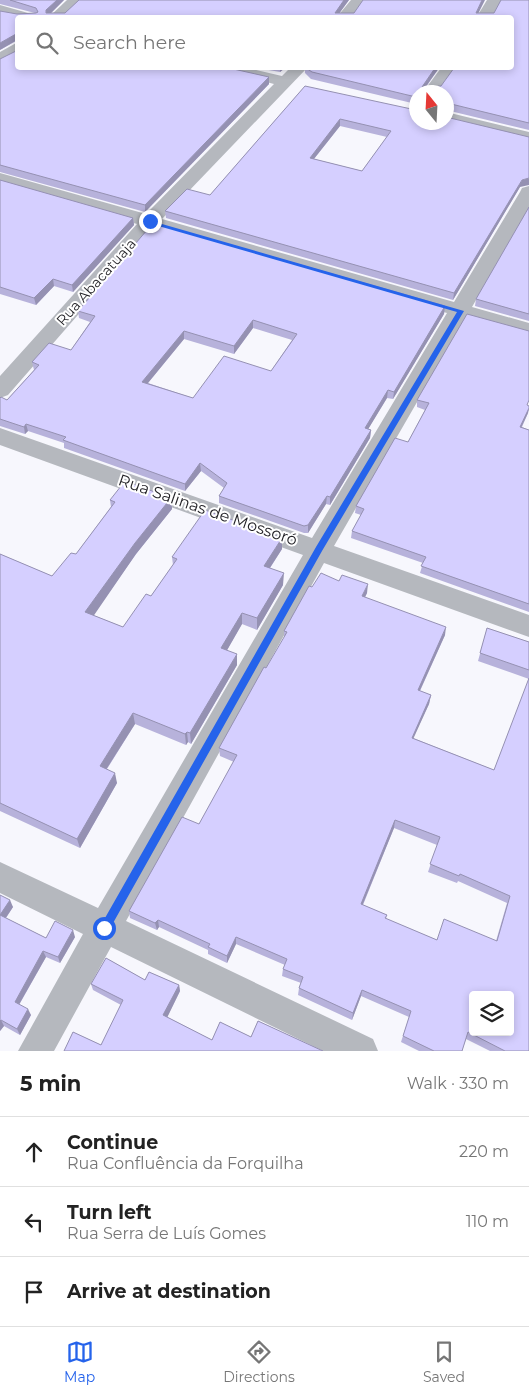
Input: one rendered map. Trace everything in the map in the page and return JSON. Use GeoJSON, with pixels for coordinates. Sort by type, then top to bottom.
{"type":"FeatureCollection","features":[{"type":"Feature","properties":{"kind":"street"},"geometry":{"type":"LineString","coordinates":[[58,15],[76,0]]}},
{"type":"Feature","properties":{"kind":"street"},"geometry":{"type":"LineString","coordinates":[[346,15],[359,0]]}},
{"type":"Feature","properties":{"kind":"street"},"geometry":{"type":"LineString","coordinates":[[485,15],[495,0]]}},
{"type":"Feature","properties":{"kind":"street"},"geometry":{"type":"LineString","coordinates":[[0,10],[19,15]]}},
{"type":"Feature","properties":{"kind":"street"},"geometry":{"type":"LineString","coordinates":[[0,60],[15,49]]}},
{"type":"Feature","properties":{"kind":"street"},"geometry":{"type":"LineString","coordinates":[[243,70],[297,78]]}},
{"type":"Feature","properties":{"kind":"street"},"geometry":{"type":"LineString","coordinates":[[436,85],[447,70]]}},
{"type":"Feature","properties":{"kind":"street","name":"Rua Abacatuaja"},"geometry":{"type":"LineString","coordinates":[[0,390],[150,221],[297,78]]}},
{"type":"Feature","properties":{"kind":"street"},"geometry":{"type":"LineString","coordinates":[[454,119],[529,136]]}},
{"type":"Feature","properties":{"kind":"street"},"geometry":{"type":"LineString","coordinates":[[0,179],[529,330]]}},
{"type":"Feature","properties":{"kind":"street"},"geometry":{"type":"LineString","coordinates":[[35,1051],[319,549],[461,311],[529,192]]}},
{"type":"Feature","properties":{"kind":"street","name":"Rua Salinas de Mossoró"},"geometry":{"type":"LineString","coordinates":[[0,436],[529,626]]}},
{"type":"Feature","properties":{"kind":"street"},"geometry":{"type":"LineString","coordinates":[[0,878],[361,1051]]}},
{"type":"Feature","properties":{"kind":"building"},"geometry":{"type":"Polygon","coordinates":[[[10,0],[57,0],[46,10],[46,13],[65,13],[79,0],[344,0],[335,13],[354,13],[363,0],[482,0],[476,13],[494,13],[501,0],[529,0],[529,123],[454,105],[454,85],[442,85],[453,70],[514,70],[514,15],[15,15],[15,35],[0,43],[0,11],[17,14],[38,12],[36,8],[10,0]]]}},
{"type":"Feature","properties":{"kind":"building"},"geometry":{"type":"Polygon","coordinates":[[[15,52],[15,70],[238,70],[269,77],[145,205],[0,165],[0,59],[15,52]]]}},
{"type":"Feature","properties":{"kind":"building"},"geometry":{"type":"Polygon","coordinates":[[[309,70],[434,70],[423,85],[409,85],[409,95],[309,70]]]}},
{"type":"Feature","properties":{"kind":"building"},"geometry":{"type":"Polygon","coordinates":[[[305,86],[409,108],[409,130],[454,130],[454,119],[529,137],[529,178],[522,180],[454,293],[165,211],[187,189],[210,195],[305,86]],[[340,119],[310,158],[362,171],[391,131],[340,119]]]}},
{"type":"Feature","properties":{"kind":"building"},"geometry":{"type":"Polygon","coordinates":[[[0,180],[133,218],[72,285],[53,279],[34,298],[0,287],[0,180]]]}},
{"type":"Feature","properties":{"kind":"building"},"geometry":{"type":"Polygon","coordinates":[[[529,207],[529,314],[476,299],[529,207]]]}},
{"type":"Feature","properties":{"kind":"building"},"geometry":{"type":"Polygon","coordinates":[[[153,223],[445,306],[394,392],[388,390],[365,428],[371,430],[330,497],[327,496],[308,525],[304,526],[219,496],[227,483],[200,463],[185,484],[63,440],[66,437],[26,424],[24,427],[0,419],[0,398],[7,400],[39,365],[32,362],[49,343],[71,350],[95,316],[78,311],[153,223]],[[253,320],[234,346],[184,331],[142,382],[193,398],[224,356],[271,371],[297,334],[253,320]]]}},
{"type":"Feature","properties":{"kind":"building"},"geometry":{"type":"Polygon","coordinates":[[[467,314],[529,331],[529,400],[527,405],[529,408],[520,427],[529,430],[529,604],[421,566],[426,557],[352,531],[364,509],[356,506],[395,438],[408,442],[429,403],[417,400],[467,314]]]}},
{"type":"Feature","properties":{"kind":"building"},"geometry":{"type":"Polygon","coordinates":[[[125,481],[171,498],[135,543],[85,612],[123,627],[146,594],[151,596],[177,559],[172,557],[205,510],[282,538],[264,566],[284,573],[257,618],[242,613],[221,648],[237,654],[190,733],[187,732],[185,734],[133,713],[100,766],[115,773],[77,839],[0,803],[0,554],[52,576],[71,553],[76,554],[115,502],[110,500],[125,481]]]}},
{"type":"Feature","properties":{"kind":"building"},"geometry":{"type":"Polygon","coordinates":[[[321,573],[339,581],[342,575],[368,584],[362,596],[446,627],[418,690],[431,695],[412,738],[494,770],[529,678],[529,1051],[505,1051],[476,1036],[514,1036],[514,991],[469,991],[469,1033],[462,1051],[434,1051],[403,1036],[411,1011],[362,990],[353,1013],[299,988],[303,977],[283,969],[287,959],[236,937],[227,956],[208,947],[210,944],[158,920],[155,923],[129,911],[182,817],[199,824],[237,755],[219,748],[264,667],[266,668],[287,632],[284,631],[309,586],[312,587],[321,573]],[[395,820],[361,904],[387,915],[385,918],[437,940],[444,919],[497,941],[510,896],[460,874],[459,876],[430,864],[440,837],[395,820]]]}},
{"type":"Feature","properties":{"kind":"building"},"geometry":{"type":"Polygon","coordinates":[[[487,628],[529,642],[529,670],[480,653],[487,628]]]}},
{"type":"Feature","properties":{"kind":"building"},"geometry":{"type":"Polygon","coordinates":[[[0,895],[10,900],[0,915],[0,895]]]}},
{"type":"Feature","properties":{"kind":"building"},"geometry":{"type":"Polygon","coordinates":[[[0,915],[46,938],[55,921],[73,930],[58,957],[43,951],[15,1002],[28,1009],[17,1029],[0,1021],[0,915]]]}},
{"type":"Feature","properties":{"kind":"building"},"geometry":{"type":"Polygon","coordinates":[[[106,958],[145,980],[149,972],[179,985],[163,1015],[212,1040],[220,1022],[251,1037],[258,1021],[323,1051],[64,1051],[73,1032],[101,1045],[123,1000],[91,984],[106,958]]]}},
{"type":"Feature","properties":{"kind":"route"},"geometry":{"type":"LineString","coordinates":[[104,928],[319,549],[461,311],[150,221]]}}]}
